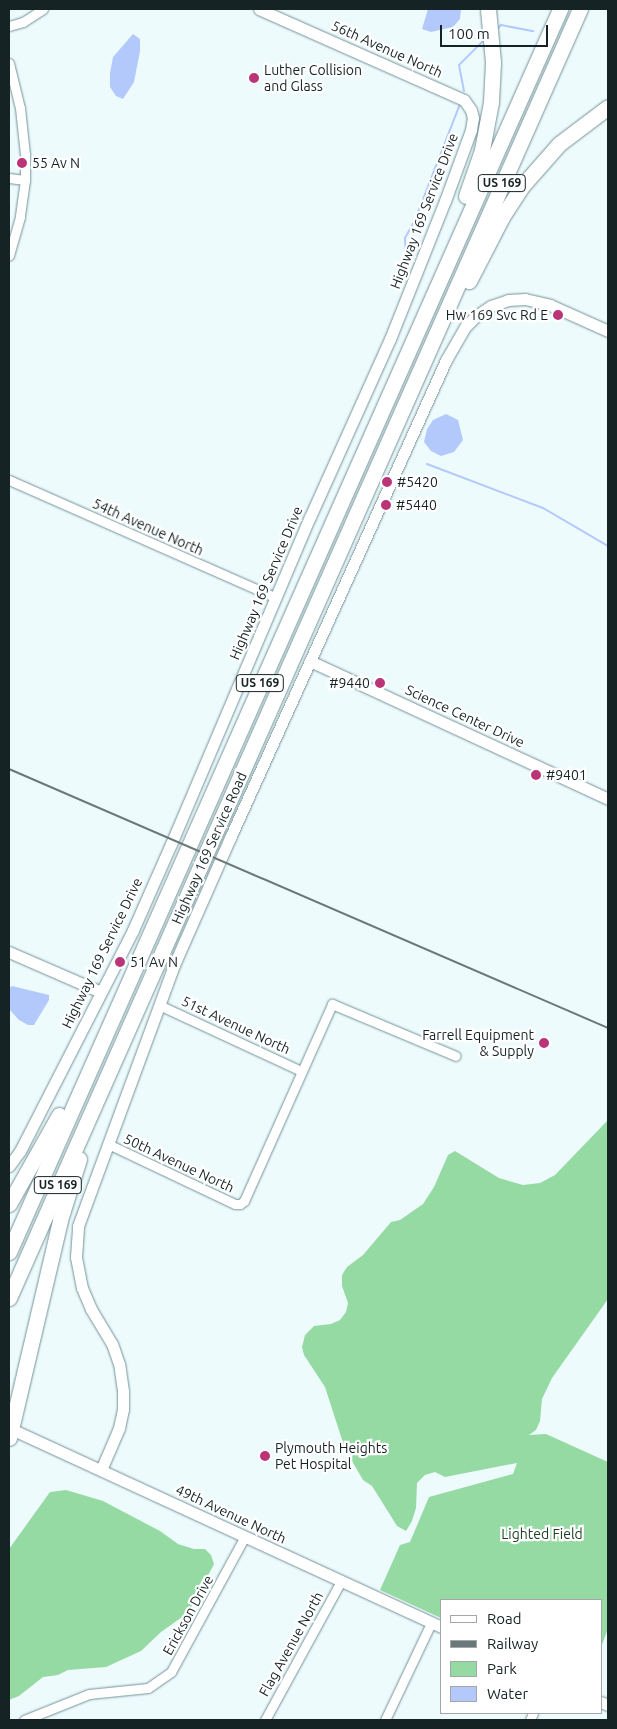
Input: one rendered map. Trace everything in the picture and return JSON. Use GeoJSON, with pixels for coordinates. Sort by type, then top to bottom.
{"type":"FeatureCollection","features":[{"type":"Feature","properties":{"kind":"highway"},"geometry":{"type":"LineString","coordinates":[[420,323],[474,176],[488,124],[494,75],[488,9]]}},
{"type":"Feature","properties":{"kind":"highway","name":"US 169"},"geometry":{"type":"LineString","coordinates":[[9,1252],[560,9]]}},
{"type":"Feature","properties":{"kind":"highway","name":"US 169"},"geometry":{"type":"LineString","coordinates":[[9,1298],[580,9]]}},
{"type":"Feature","properties":{"kind":"highway"},"geometry":{"type":"LineString","coordinates":[[424,358],[448,321],[502,217],[523,185],[559,144],[608,107]]}},
{"type":"Feature","properties":{"kind":"highway"},"geometry":{"type":"LineString","coordinates":[[9,1204],[32,1166],[83,1069],[101,1043]]}},
{"type":"Feature","properties":{"kind":"highway"},"geometry":{"type":"LineString","coordinates":[[10,1432],[60,1220],[108,1073]]}},
{"type":"Feature","properties":{"kind":"street"},"geometry":{"type":"LineString","coordinates":[[9,26],[23,22],[43,9]]}},
{"type":"Feature","properties":{"kind":"street","name":"56th Avenue North"},"geometry":{"type":"LineString","coordinates":[[260,9],[464,100],[471,110]]}},
{"type":"Feature","properties":{"kind":"street"},"geometry":{"type":"LineString","coordinates":[[9,63],[22,126],[25,180],[20,217],[9,255]]}},
{"type":"Feature","properties":{"kind":"street","name":"Highway 169 Service Drive"},"geometry":{"type":"LineString","coordinates":[[9,1166],[20,1151],[133,930],[171,844],[405,302],[462,157],[474,118],[471,110]]}},
{"type":"Feature","properties":{"kind":"street"},"geometry":{"type":"LineString","coordinates":[[9,178],[25,180]]}},
{"type":"Feature","properties":{"kind":"street","name":"Highway 169 Service Road"},"geometry":{"type":"LineString","coordinates":[[101,1470],[121,1419],[123,1400],[121,1377],[112,1344],[91,1309],[82,1288],[76,1247],[81,1216],[182,946],[310,661],[460,335],[476,316],[491,306],[516,299],[533,300],[561,309],[608,331]]}},
{"type":"Feature","properties":{"kind":"street","name":"54th Avenue North"},"geometry":{"type":"LineString","coordinates":[[9,480],[276,598]]}},
{"type":"Feature","properties":{"kind":"street","name":"Science Center Drive"},"geometry":{"type":"LineString","coordinates":[[310,661],[608,799]]}},
{"type":"Feature","properties":{"kind":"street"},"geometry":{"type":"LineString","coordinates":[[9,952],[101,992]]}},
{"type":"Feature","properties":{"kind":"street"},"geometry":{"type":"LineString","coordinates":[[301,1071],[332,1004],[456,1056]]}},
{"type":"Feature","properties":{"kind":"street","name":"51st Avenue North"},"geometry":{"type":"LineString","coordinates":[[159,1005],[301,1071]]}},
{"type":"Feature","properties":{"kind":"street","name":"50th Avenue North"},"geometry":{"type":"LineString","coordinates":[[108,1144],[235,1204],[240,1204],[244,1201],[301,1071]]}},
{"type":"Feature","properties":{"kind":"street","name":"49th Avenue North"},"geometry":{"type":"LineString","coordinates":[[10,1432],[101,1470],[436,1625]]}},
{"type":"Feature","properties":{"kind":"street","name":"Erickson Drive"},"geometry":{"type":"LineString","coordinates":[[24,1720],[89,1694],[148,1688],[171,1672],[245,1536]]}},
{"type":"Feature","properties":{"kind":"street","name":"Flag Avenue North"},"geometry":{"type":"LineString","coordinates":[[264,1720],[341,1581]]}},
{"type":"Feature","properties":{"kind":"street"},"geometry":{"type":"LineString","coordinates":[[385,1720],[436,1625]]}},
{"type":"Feature","properties":{"kind":"green space","name":"Lighted Field"},"geometry":{"type":"Polygon","coordinates":[[[608,1120],[608,1299],[552,1378],[542,1399],[540,1421],[536,1430],[529,1435],[546,1434],[608,1462],[608,1629],[602,1644],[602,1599],[440,1599],[440,1618],[380,1590],[400,1545],[410,1542],[429,1497],[513,1474],[517,1463],[445,1477],[435,1472],[425,1475],[417,1483],[416,1508],[412,1521],[406,1531],[397,1526],[372,1486],[363,1480],[345,1449],[325,1387],[304,1355],[302,1347],[305,1335],[314,1326],[331,1324],[340,1320],[346,1312],[348,1303],[342,1286],[342,1275],[347,1267],[363,1255],[391,1222],[400,1220],[423,1204],[434,1187],[448,1155],[455,1151],[499,1178],[523,1185],[540,1183],[555,1175],[608,1120]]]}},
{"type":"Feature","properties":{"kind":"green space"},"geometry":{"type":"Polygon","coordinates":[[[66,1490],[103,1501],[160,1531],[178,1544],[194,1549],[205,1549],[211,1555],[214,1564],[189,1612],[161,1632],[141,1651],[106,1667],[68,1670],[58,1675],[43,1677],[19,1696],[9,1700],[9,1549],[50,1492],[66,1490]]]}},
{"type":"Feature","properties":{"kind":"water"},"geometry":{"type":"Polygon","coordinates":[[[428,9],[461,9],[460,19],[453,27],[431,32],[422,29],[428,9]]]}},
{"type":"Feature","properties":{"kind":"water"},"geometry":{"type":"Polygon","coordinates":[[[133,34],[140,39],[140,51],[134,82],[123,99],[116,96],[110,87],[110,73],[113,57],[133,34]]]}},
{"type":"Feature","properties":{"kind":"water"},"geometry":{"type":"Polygon","coordinates":[[[446,414],[458,420],[463,440],[454,452],[441,456],[431,451],[424,442],[427,429],[433,420],[446,414]]]}},
{"type":"Feature","properties":{"kind":"water"},"geometry":{"type":"Polygon","coordinates":[[[12,986],[49,995],[49,1000],[34,1025],[28,1025],[19,1020],[9,1009],[9,988],[12,986]]]}},
{"type":"Feature","properties":{"kind":"waterway"},"geometry":{"type":"LineString","coordinates":[[497,29],[501,25],[533,31]]}},
{"type":"Feature","properties":{"kind":"waterway"},"geometry":{"type":"LineString","coordinates":[[464,91],[459,65],[484,40]]}},
{"type":"Feature","properties":{"kind":"waterway"},"geometry":{"type":"LineString","coordinates":[[406,254],[405,238],[415,220],[460,104]]}},
{"type":"Feature","properties":{"kind":"waterway"},"geometry":{"type":"LineString","coordinates":[[427,464],[543,508],[608,546]]}},
{"type":"Feature","properties":{"kind":"railway"},"geometry":{"type":"LineString","coordinates":[[9,769],[608,1028]]}},
{"type":"Feature","properties":{"kind":"place","name":"Luther Collision and Glass"},"geometry":{"type":"Point","coordinates":[254,78]}},
{"type":"Feature","properties":{"kind":"place","name":"55 Av N"},"geometry":{"type":"Point","coordinates":[22,163]}},
{"type":"Feature","properties":{"kind":"place","name":"Hw 169 Svc Rd E"},"geometry":{"type":"Point","coordinates":[558,315]}},
{"type":"Feature","properties":{"kind":"place","name":"#5420"},"geometry":{"type":"Point","coordinates":[387,482]}},
{"type":"Feature","properties":{"kind":"place","name":"#5440"},"geometry":{"type":"Point","coordinates":[386,505]}},
{"type":"Feature","properties":{"kind":"place","name":"#9440"},"geometry":{"type":"Point","coordinates":[380,683]}},
{"type":"Feature","properties":{"kind":"place","name":"#9401"},"geometry":{"type":"Point","coordinates":[536,775]}},
{"type":"Feature","properties":{"kind":"place","name":"51 Av N"},"geometry":{"type":"Point","coordinates":[120,962]}},
{"type":"Feature","properties":{"kind":"place","name":"Farrell Equipment & Supply"},"geometry":{"type":"Point","coordinates":[544,1043]}},
{"type":"Feature","properties":{"kind":"place","name":"Plymouth Heights Pet Hospital"},"geometry":{"type":"Point","coordinates":[265,1456]}}]}
